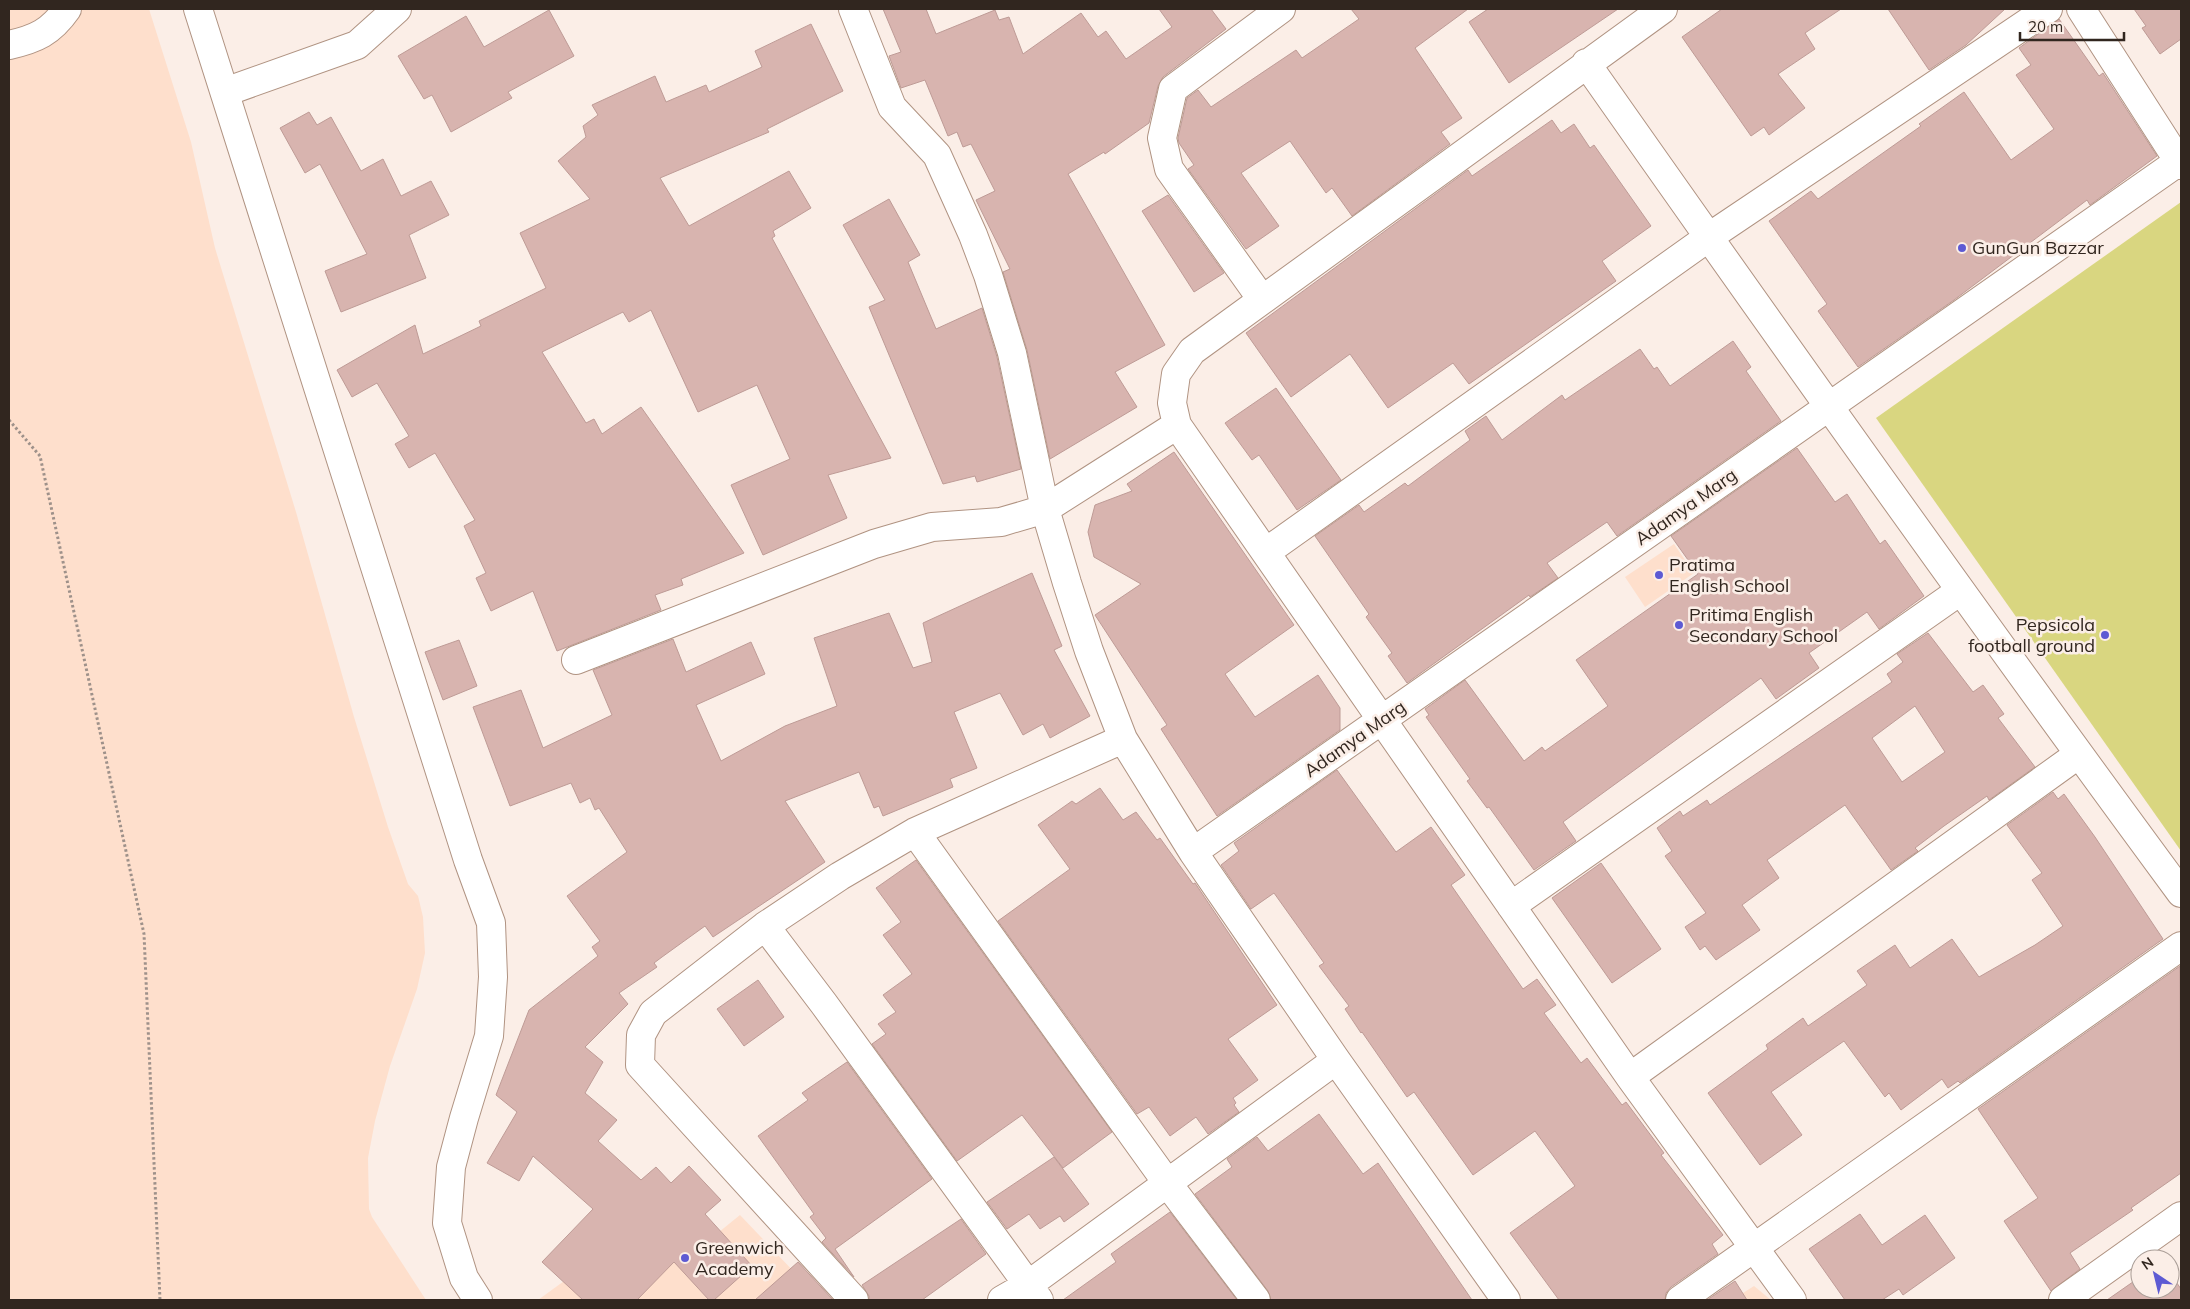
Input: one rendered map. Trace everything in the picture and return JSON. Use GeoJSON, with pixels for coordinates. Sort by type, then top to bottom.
{"type":"FeatureCollection","features":[{"type":"Feature","properties":{"kind":"street"},"geometry":{"type":"LineString","coordinates":[[9,45],[30,40],[53,28],[68,9]]}},
{"type":"Feature","properties":{"kind":"street"},"geometry":{"type":"LineString","coordinates":[[198,9],[468,860],[491,923],[493,977],[489,1036],[451,1167],[447,1223],[464,1278],[478,1300]]}},
{"type":"Feature","properties":{"kind":"street"},"geometry":{"type":"LineString","coordinates":[[225,92],[357,44],[397,9]]}},
{"type":"Feature","properties":{"kind":"street"},"geometry":{"type":"LineString","coordinates":[[853,9],[892,107],[937,155],[973,235],[988,275],[1012,353],[1045,509],[1086,643],[1123,739],[1193,852],[1336,1060],[1506,1300]]}},
{"type":"Feature","properties":{"kind":"street"},"geometry":{"type":"LineString","coordinates":[[1662,9],[1261,298],[1192,351],[1176,374],[1172,403],[1176,425],[1630,1077],[1792,1300]]}},
{"type":"Feature","properties":{"kind":"street"},"geometry":{"type":"LineString","coordinates":[[1266,552],[1709,237],[2048,9]]}},
{"type":"Feature","properties":{"kind":"street"},"geometry":{"type":"LineString","coordinates":[[2081,9],[2181,162]]}},
{"type":"Feature","properties":{"kind":"street"},"geometry":{"type":"LineString","coordinates":[[1261,298],[1169,169],[1162,138],[1173,89],[1279,10]]}},
{"type":"Feature","properties":{"kind":"street"},"geometry":{"type":"LineString","coordinates":[[1586,63],[1960,591],[2181,893]]}},
{"type":"Feature","properties":{"kind":"street","name":"Adamya Marg"},"geometry":{"type":"LineString","coordinates":[[1193,852],[2181,162]]}},
{"type":"Feature","properties":{"kind":"street"},"geometry":{"type":"LineString","coordinates":[[576,660],[874,544],[932,527],[1001,522],[1045,509],[1176,425]]}},
{"type":"Feature","properties":{"kind":"street"},"geometry":{"type":"LineString","coordinates":[[1511,906],[1960,591]]}},
{"type":"Feature","properties":{"kind":"street"},"geometry":{"type":"LineString","coordinates":[[854,1300],[640,1065],[641,1036],[654,1013],[765,926],[840,876],[915,832],[1123,739]]}},
{"type":"Feature","properties":{"kind":"street"},"geometry":{"type":"LineString","coordinates":[[1630,1077],[2079,754]]}},
{"type":"Feature","properties":{"kind":"street"},"geometry":{"type":"LineString","coordinates":[[915,832],[1168,1184],[1256,1300]]}},
{"type":"Feature","properties":{"kind":"street"},"geometry":{"type":"LineString","coordinates":[[765,926],[830,1012],[1033,1292]]}},
{"type":"Feature","properties":{"kind":"street"},"geometry":{"type":"LineString","coordinates":[[1680,1300],[2181,946]]}},
{"type":"Feature","properties":{"kind":"street"},"geometry":{"type":"LineString","coordinates":[[1002,1300],[1033,1292],[1168,1184],[1336,1060]]}},
{"type":"Feature","properties":{"kind":"street"},"geometry":{"type":"LineString","coordinates":[[2063,1300],[2181,1216]]}},
{"type":"Feature","properties":{"kind":"path"},"geometry":{"type":"LineString","coordinates":[[9,420],[40,456],[144,934],[160,1300]]}},
{"type":"Feature","properties":{"kind":"shaded area"},"geometry":{"type":"Polygon","coordinates":[[[9,9],[149,9],[191,142],[215,248],[296,512],[354,717],[388,827],[408,884],[418,896],[423,917],[425,953],[417,989],[390,1066],[375,1121],[368,1158],[369,1209],[372,1217],[426,1300],[9,1300],[9,9]]]}},
{"type":"Feature","properties":{"kind":"shaded area","name":"Pepsicola football ground"},"geometry":{"type":"Polygon","coordinates":[[[2181,202],[2181,851],[1876,418],[2181,202]]]}},
{"type":"Feature","properties":{"kind":"shaded area","name":"Pratima English School"},"geometry":{"type":"Polygon","coordinates":[[[1674,544],[1694,573],[1645,607],[1625,577],[1674,544]]]}},
{"type":"Feature","properties":{"kind":"shaded area","name":"Greenwich Academy"},"geometry":{"type":"Polygon","coordinates":[[[740,1215],[797,1275],[777,1300],[538,1300],[571,1276],[719,1232],[740,1215]]]}},
{"type":"Feature","properties":{"kind":"shaded area"},"geometry":{"type":"Polygon","coordinates":[[[1754,1286],[1771,1300],[1732,1300],[1754,1286]]]}},
{"type":"Feature","properties":{"kind":"building"},"geometry":{"type":"Polygon","coordinates":[[[883,9],[926,9],[936,34],[995,10],[999,20],[1009,17],[1023,54],[1081,13],[1098,37],[1106,31],[1126,59],[1172,27],[1159,9],[1211,9],[1226,29],[1163,77],[1158,86],[1149,123],[1105,154],[1104,152],[1068,174],[1165,345],[1115,372],[1137,407],[1050,459],[1027,350],[1003,272],[1010,269],[976,200],[995,191],[971,144],[963,147],[957,132],[948,136],[925,80],[901,88],[889,56],[901,52],[883,9]]]}},
{"type":"Feature","properties":{"kind":"building"},"geometry":{"type":"Polygon","coordinates":[[[1351,9],[1468,9],[1415,48],[1462,118],[1441,132],[1450,144],[1352,216],[1332,188],[1326,193],[1290,141],[1241,173],[1279,226],[1246,249],[1188,169],[1194,165],[1179,143],[1178,138],[1187,98],[1198,90],[1211,107],[1296,50],[1302,58],[1359,19],[1351,9]]]}},
{"type":"Feature","properties":{"kind":"building"},"geometry":{"type":"Polygon","coordinates":[[[1488,9],[1618,9],[1509,83],[1469,22],[1488,9]]]}},
{"type":"Feature","properties":{"kind":"building"},"geometry":{"type":"Polygon","coordinates":[[[1722,9],[1841,9],[1805,33],[1815,49],[1778,74],[1805,108],[1769,135],[1764,127],[1751,136],[1682,37],[1722,9]]]}},
{"type":"Feature","properties":{"kind":"building"},"geometry":{"type":"Polygon","coordinates":[[[1888,9],[2005,9],[1966,45],[1929,70],[1888,9]]]}},
{"type":"Feature","properties":{"kind":"building"},"geometry":{"type":"Polygon","coordinates":[[[2134,9],[2181,9],[2181,39],[2160,54],[2142,28],[2146,26],[2134,9]]]}},
{"type":"Feature","properties":{"kind":"building"},"geometry":{"type":"Polygon","coordinates":[[[549,10],[574,56],[508,92],[512,98],[451,132],[432,95],[424,99],[398,56],[466,16],[484,47],[549,10]]]}},
{"type":"Feature","properties":{"kind":"building"},"geometry":{"type":"Polygon","coordinates":[[[2059,19],[2099,76],[2103,73],[2157,156],[2090,205],[2087,200],[1954,300],[1858,367],[1818,311],[1827,304],[1769,221],[1811,191],[1818,199],[1921,126],[1919,124],[1964,92],[2011,160],[2054,129],[2016,75],[2031,65],[2019,48],[2059,19]]]}},
{"type":"Feature","properties":{"kind":"building"},"geometry":{"type":"Polygon","coordinates":[[[811,24],[843,91],[767,129],[769,132],[660,178],[689,226],[789,171],[811,208],[773,231],[775,236],[772,238],[891,458],[828,475],[847,518],[763,555],[731,485],[790,459],[757,385],[698,412],[651,310],[629,322],[623,312],[542,352],[586,423],[594,419],[602,434],[641,407],[744,553],[681,579],[683,585],[655,595],[661,610],[557,651],[533,591],[491,611],[476,578],[486,573],[464,526],[475,520],[435,453],[409,468],[395,444],[409,436],[377,383],[352,397],[337,370],[415,325],[423,354],[481,326],[479,321],[546,288],[520,233],[590,199],[558,161],[586,137],[583,126],[598,115],[592,105],[655,76],[666,102],[706,85],[709,92],[762,67],[755,51],[811,24]]]}},
{"type":"Feature","properties":{"kind":"building"},"geometry":{"type":"Polygon","coordinates":[[[309,112],[317,125],[331,117],[361,171],[383,159],[401,196],[431,181],[449,215],[409,235],[426,278],[341,312],[325,271],[367,254],[320,164],[305,173],[280,128],[309,112]]]}},
{"type":"Feature","properties":{"kind":"building"},"geometry":{"type":"Polygon","coordinates":[[[1552,120],[1561,133],[1574,124],[1590,148],[1594,145],[1651,226],[1602,261],[1616,281],[1469,384],[1453,363],[1388,408],[1350,354],[1291,397],[1246,333],[1468,170],[1472,176],[1552,120]]]}},
{"type":"Feature","properties":{"kind":"building"},"geometry":{"type":"Polygon","coordinates":[[[1168,195],[1224,273],[1194,292],[1142,211],[1168,195]]]}},
{"type":"Feature","properties":{"kind":"building"},"geometry":{"type":"Polygon","coordinates":[[[889,199],[920,255],[908,262],[936,329],[982,308],[997,357],[1021,469],[977,482],[975,476],[943,484],[869,307],[885,300],[843,225],[889,199]]]}},
{"type":"Feature","properties":{"kind":"building"},"geometry":{"type":"Polygon","coordinates":[[[1733,341],[1751,367],[1746,371],[1781,421],[1617,536],[1607,522],[1547,563],[1558,578],[1530,597],[1529,595],[1407,683],[1388,656],[1392,653],[1366,617],[1369,614],[1315,536],[1359,505],[1364,512],[1405,483],[1408,486],[1470,440],[1465,431],[1486,416],[1502,440],[1562,395],[1565,400],[1640,349],[1654,369],[1657,367],[1670,386],[1733,341]]]}},
{"type":"Feature","properties":{"kind":"building"},"geometry":{"type":"Polygon","coordinates":[[[1276,388],[1341,480],[1297,510],[1259,455],[1252,460],[1225,423],[1276,388]]]}},
{"type":"Feature","properties":{"kind":"building"},"geometry":{"type":"Polygon","coordinates":[[[1797,448],[1835,502],[1847,494],[1880,544],[1885,540],[1924,596],[1879,629],[1867,612],[1809,653],[1819,668],[1776,699],[1761,678],[1563,822],[1576,841],[1534,870],[1489,807],[1487,808],[1467,781],[1470,779],[1426,717],[1429,715],[1425,709],[1465,680],[1524,761],[1542,747],[1545,751],[1608,706],[1576,660],[1698,574],[1671,536],[1797,448]]]}},
{"type":"Feature","properties":{"kind":"building"},"geometry":{"type":"Polygon","coordinates":[[[1174,452],[1294,625],[1225,674],[1255,717],[1318,675],[1340,708],[1340,730],[1217,816],[1161,729],[1167,725],[1095,615],[1141,584],[1094,557],[1088,532],[1095,505],[1132,491],[1127,484],[1174,452]]]}},
{"type":"Feature","properties":{"kind":"building"},"geometry":{"type":"Polygon","coordinates":[[[1032,573],[1062,646],[1054,650],[1090,716],[1050,738],[1043,724],[1023,735],[1000,693],[954,712],[977,768],[950,779],[953,787],[883,816],[879,806],[874,808],[859,772],[785,801],[825,862],[713,937],[705,926],[654,963],[657,967],[619,993],[628,1004],[585,1047],[603,1062],[585,1093],[617,1120],[598,1141],[641,1180],[656,1167],[671,1183],[689,1166],[721,1200],[705,1214],[752,1266],[714,1300],[709,1300],[674,1262],[637,1300],[583,1300],[542,1262],[593,1209],[533,1156],[519,1181],[487,1163],[517,1112],[496,1095],[529,1010],[598,956],[592,947],[600,941],[567,896],[627,852],[599,808],[595,810],[590,798],[580,803],[571,783],[510,806],[473,707],[521,690],[543,748],[612,715],[593,670],[673,639],[686,672],[751,642],[765,674],[696,705],[721,761],[785,726],[837,706],[814,638],[889,613],[913,668],[932,662],[923,623],[1032,573]]]}},
{"type":"Feature","properties":{"kind":"building"},"geometry":{"type":"Polygon","coordinates":[[[1928,633],[1973,692],[1983,685],[2004,714],[1998,718],[2035,767],[1989,800],[1987,796],[1944,826],[1915,848],[1918,851],[1891,870],[1845,805],[1767,860],[1779,878],[1742,905],[1760,930],[1716,960],[1705,946],[1700,950],[1685,927],[1706,913],[1665,856],[1672,851],[1657,828],[1680,811],[1683,816],[1707,800],[1710,805],[1892,682],[1887,674],[1903,662],[1897,654],[1928,633]],[[1915,706],[1872,738],[1902,782],[1945,752],[1915,706]]]}},
{"type":"Feature","properties":{"kind":"building"},"geometry":{"type":"Polygon","coordinates":[[[459,640],[477,686],[443,700],[425,652],[459,640]]]}},
{"type":"Feature","properties":{"kind":"building"},"geometry":{"type":"Polygon","coordinates":[[[1337,770],[1396,852],[1431,827],[1465,875],[1451,885],[1523,989],[1537,979],[1556,1005],[1544,1013],[1581,1063],[1587,1058],[1622,1105],[1626,1102],[1664,1153],[1661,1155],[1723,1235],[1712,1244],[1718,1254],[1671,1287],[1666,1293],[1665,1300],[1559,1300],[1510,1233],[1575,1186],[1535,1131],[1473,1175],[1414,1092],[1407,1097],[1361,1033],[1345,1009],[1349,1006],[1319,966],[1324,963],[1274,893],[1251,909],[1221,865],[1239,851],[1234,843],[1337,770]]]}},
{"type":"Feature","properties":{"kind":"building"},"geometry":{"type":"Polygon","coordinates":[[[1100,788],[1123,820],[1136,812],[1157,840],[1160,838],[1193,884],[1195,883],[1277,1005],[1228,1039],[1258,1080],[1233,1098],[1236,1103],[1234,1105],[1239,1112],[1208,1134],[1196,1117],[1170,1136],[1149,1107],[1137,1114],[998,921],[1070,869],[1038,825],[1072,801],[1076,804],[1100,788]]]}},
{"type":"Feature","properties":{"kind":"building"},"geometry":{"type":"Polygon","coordinates":[[[2053,792],[2058,799],[2064,794],[2163,939],[1960,1083],[1958,1081],[1948,1088],[1942,1079],[1901,1110],[1889,1093],[1885,1097],[1844,1041],[1771,1092],[1802,1135],[1760,1165],[1708,1093],[1768,1049],[1766,1045],[1803,1018],[1808,1026],[1867,985],[1857,971],[1895,945],[1910,968],[1952,939],[1979,977],[2035,945],[2063,926],[2032,880],[2042,873],[2007,825],[2053,792]]]}},
{"type":"Feature","properties":{"kind":"building"},"geometry":{"type":"Polygon","coordinates":[[[916,860],[1112,1132],[1063,1168],[1022,1115],[957,1161],[872,1044],[886,1034],[878,1024],[896,1012],[883,995],[912,974],[883,935],[901,922],[876,888],[916,860]]]}},
{"type":"Feature","properties":{"kind":"building"},"geometry":{"type":"Polygon","coordinates":[[[1601,863],[1661,949],[1612,983],[1552,898],[1601,863]]]}},
{"type":"Feature","properties":{"kind":"building"},"geometry":{"type":"Polygon","coordinates":[[[2180,966],[2181,1173],[2131,1208],[2133,1210],[2070,1253],[2080,1269],[2051,1291],[2004,1221],[2038,1198],[1978,1109],[2180,966]]]}},
{"type":"Feature","properties":{"kind":"building"},"geometry":{"type":"Polygon","coordinates":[[[758,980],[784,1017],[744,1046],[717,1009],[758,980]]]}},
{"type":"Feature","properties":{"kind":"building"},"geometry":{"type":"Polygon","coordinates":[[[847,1062],[932,1179],[835,1249],[854,1277],[822,1242],[826,1238],[810,1217],[814,1214],[758,1136],[808,1100],[802,1093],[847,1062]]]}},
{"type":"Feature","properties":{"kind":"building"},"geometry":{"type":"Polygon","coordinates":[[[1319,1114],[1363,1174],[1378,1163],[1472,1300],[1271,1300],[1268,1291],[1195,1194],[1232,1167],[1227,1159],[1257,1137],[1268,1151],[1319,1114]]]}},
{"type":"Feature","properties":{"kind":"building"},"geometry":{"type":"Polygon","coordinates":[[[1054,1157],[1089,1204],[1064,1222],[1060,1216],[1040,1229],[1029,1214],[1007,1229],[987,1202],[1054,1157]]]}},
{"type":"Feature","properties":{"kind":"building"},"geometry":{"type":"Polygon","coordinates":[[[1170,1212],[1237,1300],[1063,1300],[1116,1262],[1111,1254],[1170,1212]]]}},
{"type":"Feature","properties":{"kind":"building"},"geometry":{"type":"Polygon","coordinates":[[[1860,1214],[1882,1245],[1925,1215],[1955,1258],[1903,1295],[1899,1289],[1882,1300],[1845,1300],[1809,1249],[1860,1214]]]}},
{"type":"Feature","properties":{"kind":"building"},"geometry":{"type":"Polygon","coordinates":[[[961,1219],[986,1254],[922,1300],[869,1300],[869,1296],[862,1285],[961,1219]]]}},
{"type":"Feature","properties":{"kind":"building","name":"Greenwich Academy"},"geometry":{"type":"Polygon","coordinates":[[[798,1262],[833,1300],[755,1300],[798,1262]]]}},
{"type":"Feature","properties":{"kind":"building"},"geometry":{"type":"Polygon","coordinates":[[[1735,1281],[1747,1300],[1707,1300],[1735,1281]]]}},
{"type":"Feature","properties":{"kind":"building"},"geometry":{"type":"Polygon","coordinates":[[[2130,1284],[2130,1299],[2180,1299],[2180,1288],[2181,1289],[2181,1300],[2107,1300],[2130,1284]]]}},
{"type":"Feature","properties":{"kind":"place","name":"GunGun Bazzar"},"geometry":{"type":"Point","coordinates":[1962,248]}},
{"type":"Feature","properties":{"kind":"place","name":"Pratima English School"},"geometry":{"type":"Point","coordinates":[1659,575]}},
{"type":"Feature","properties":{"kind":"place","name":"Pritima English Secondary School"},"geometry":{"type":"Point","coordinates":[1679,625]}},
{"type":"Feature","properties":{"kind":"place","name":"Pepsicola football ground"},"geometry":{"type":"Point","coordinates":[2105,635]}},
{"type":"Feature","properties":{"kind":"place","name":"Greenwich Academy"},"geometry":{"type":"Point","coordinates":[685,1258]}}]}
